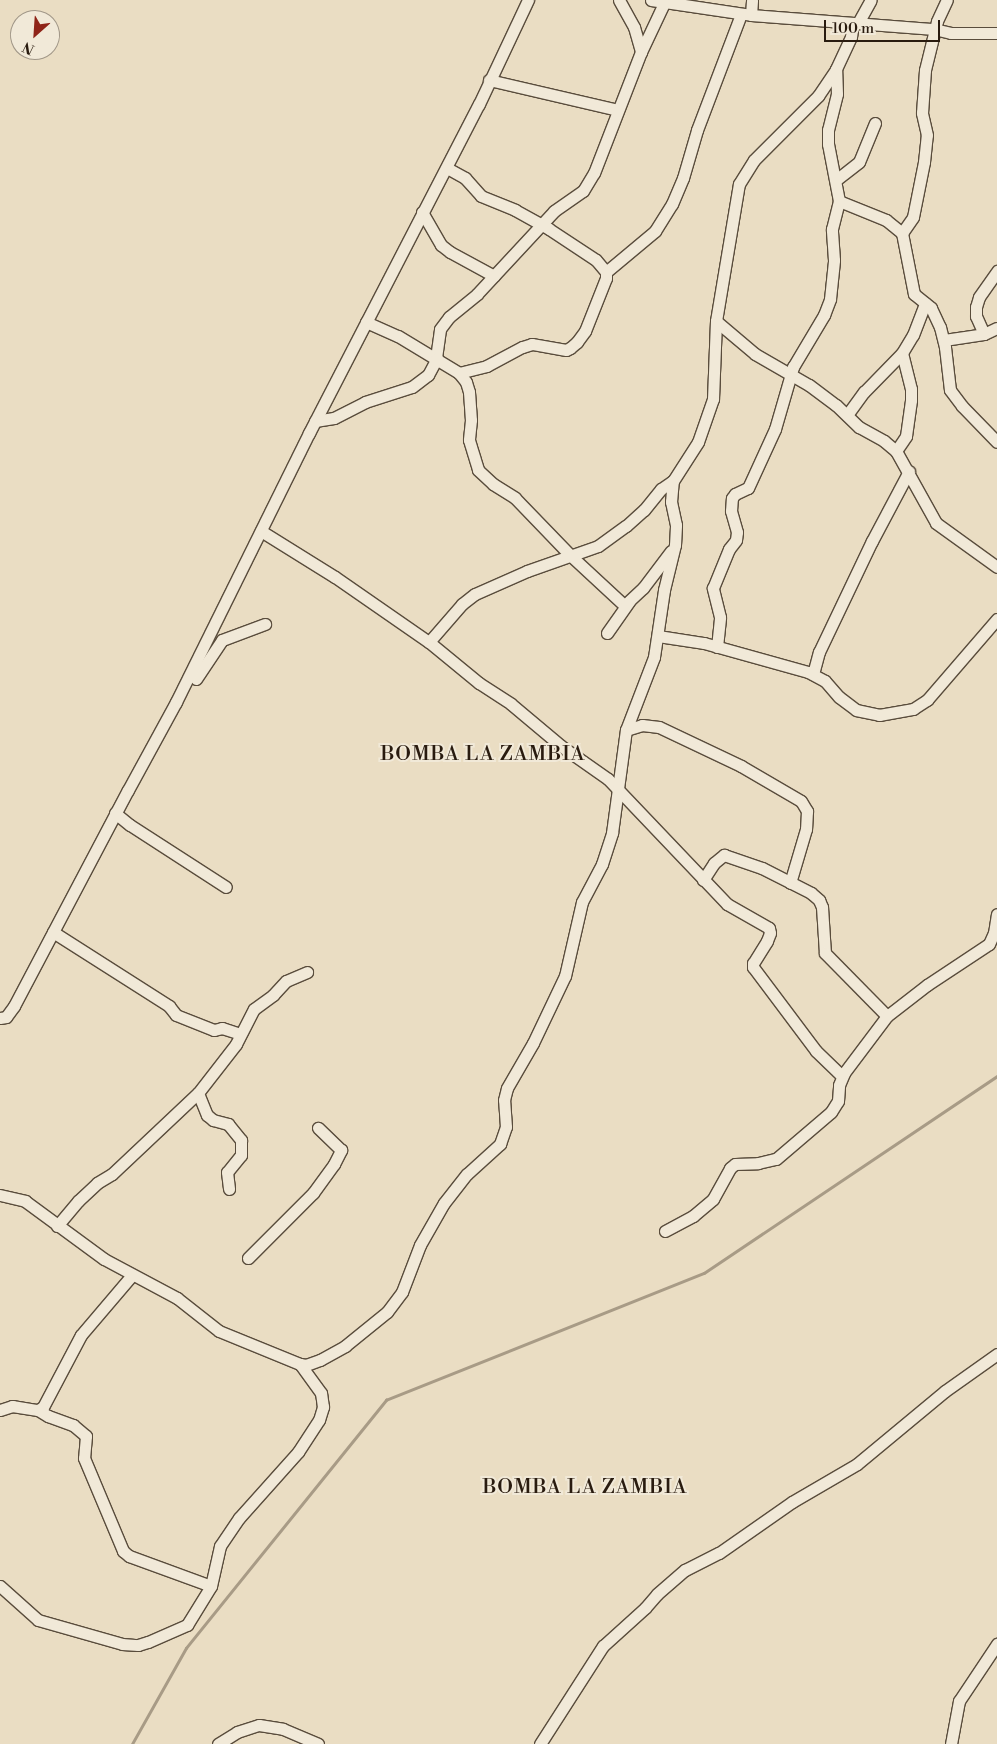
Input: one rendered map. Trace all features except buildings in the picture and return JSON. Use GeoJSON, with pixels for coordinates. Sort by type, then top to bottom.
{"type":"FeatureCollection","features":[{"type":"Feature","properties":{"kind":"street"},"geometry":{"type":"LineString","coordinates":[[2,1020],[14,1006],[115,813],[176,702],[315,421],[422,212],[447,168],[528,0]]}},
{"type":"Feature","properties":{"kind":"street"},"geometry":{"type":"LineString","coordinates":[[618,0],[634,27],[641,52]]}},
{"type":"Feature","properties":{"kind":"street"},"geometry":{"type":"LineString","coordinates":[[651,0],[746,14],[934,29],[951,33],[997,33]]}},
{"type":"Feature","properties":{"kind":"street"},"geometry":{"type":"LineString","coordinates":[[459,374],[487,366],[522,347],[532,344],[566,350],[577,342],[585,331],[606,272],[656,231],[672,204],[683,178],[697,130],[752,0]]}},
{"type":"Feature","properties":{"kind":"street"},"geometry":{"type":"LineString","coordinates":[[429,642],[462,604],[475,594],[527,571],[598,546],[626,526],[644,510],[662,489],[673,481],[698,442],[714,399],[716,321],[730,250],[735,204],[745,172],[758,156],[818,96],[836,69],[856,23],[871,0]]}},
{"type":"Feature","properties":{"kind":"street"},"geometry":{"type":"LineString","coordinates":[[902,232],[913,217],[924,162],[927,135],[922,113],[923,88],[934,29],[947,0]]}},
{"type":"Feature","properties":{"kind":"street"},"geometry":{"type":"LineString","coordinates":[[315,421],[334,418],[365,402],[412,388],[428,374],[436,358],[440,329],[448,317],[494,276],[539,225],[554,211],[583,190],[594,173],[641,52],[665,1]]}},
{"type":"Feature","properties":{"kind":"street"},"geometry":{"type":"LineString","coordinates":[[717,647],[720,617],[713,588],[738,532],[731,511],[732,498],[735,494],[748,488],[759,466],[775,429],[799,355],[824,315],[830,299],[834,260],[832,229],[839,201],[828,144],[828,130],[837,94],[836,69]]}},
{"type":"Feature","properties":{"kind":"street"},"geometry":{"type":"LineString","coordinates":[[490,80],[618,110]]}},
{"type":"Feature","properties":{"kind":"street"},"geometry":{"type":"LineString","coordinates":[[836,180],[859,162],[875,123]]}},
{"type":"Feature","properties":{"kind":"street"},"geometry":{"type":"LineString","coordinates":[[447,168],[465,178],[481,196],[515,210],[575,245],[596,260],[606,272]]}},
{"type":"Feature","properties":{"kind":"street"},"geometry":{"type":"LineString","coordinates":[[839,201],[886,220],[902,232],[914,294],[931,308],[944,340],[950,390],[962,406],[997,442]]}},
{"type":"Feature","properties":{"kind":"street"},"geometry":{"type":"LineString","coordinates":[[422,212],[441,245],[494,276]]}},
{"type":"Feature","properties":{"kind":"street"},"geometry":{"type":"LineString","coordinates":[[984,334],[976,316],[976,307],[979,297],[997,271]]}},
{"type":"Feature","properties":{"kind":"street"},"geometry":{"type":"LineString","coordinates":[[847,415],[870,385],[902,353],[913,335],[925,303]]}},
{"type":"Feature","properties":{"kind":"street"},"geometry":{"type":"LineString","coordinates":[[716,321],[755,354],[809,385],[859,427],[896,450],[936,523],[996,565]]}},
{"type":"Feature","properties":{"kind":"street"},"geometry":{"type":"LineString","coordinates":[[366,322],[398,336],[459,374],[466,382],[469,392],[471,420],[469,440],[478,470],[515,498],[570,555],[625,606]]}},
{"type":"Feature","properties":{"kind":"street"},"geometry":{"type":"LineString","coordinates":[[944,340],[984,334],[997,328]]}},
{"type":"Feature","properties":{"kind":"street"},"geometry":{"type":"LineString","coordinates":[[896,450],[906,436],[912,400],[902,353]]}},
{"type":"Feature","properties":{"kind":"street"},"geometry":{"type":"LineString","coordinates":[[813,674],[819,652],[872,540],[908,471]]}},
{"type":"Feature","properties":{"kind":"street"},"geometry":{"type":"LineString","coordinates":[[0,1194],[25,1201],[104,1259],[177,1298],[219,1331],[300,1364],[306,1365],[329,1356],[387,1312],[402,1292],[420,1245],[444,1204],[467,1174],[500,1144],[506,1128],[504,1100],[507,1088],[533,1043],[565,976],[582,902],[602,864],[612,833],[626,730],[650,671],[658,636],[664,590],[675,545],[676,525],[671,502],[673,481]]}},
{"type":"Feature","properties":{"kind":"street"},"geometry":{"type":"LineString","coordinates":[[261,531],[335,577],[429,642],[479,683],[511,704],[561,746],[608,779],[618,792],[727,904],[769,928],[768,941],[752,963],[753,967],[816,1051],[842,1076]]}},
{"type":"Feature","properties":{"kind":"street"},"geometry":{"type":"LineString","coordinates":[[607,633],[625,606],[642,588],[675,545]]}},
{"type":"Feature","properties":{"kind":"street"},"geometry":{"type":"LineString","coordinates":[[658,636],[717,647],[813,674],[825,681],[848,704],[866,714],[879,716],[913,709],[927,700],[997,619]]}},
{"type":"Feature","properties":{"kind":"street"},"geometry":{"type":"LineString","coordinates":[[180,700],[222,640],[264,624]]}},
{"type":"Feature","properties":{"kind":"street"},"geometry":{"type":"LineString","coordinates":[[626,730],[642,725],[659,727],[741,766],[801,801],[807,811],[806,829],[790,883]]}},
{"type":"Feature","properties":{"kind":"street"},"geometry":{"type":"LineString","coordinates":[[115,813],[130,825],[226,887]]}},
{"type":"Feature","properties":{"kind":"street"},"geometry":{"type":"LineString","coordinates":[[703,880],[714,863],[724,855],[762,868],[819,900],[822,906],[825,953],[887,1016]]}},
{"type":"Feature","properties":{"kind":"street"},"geometry":{"type":"LineString","coordinates":[[665,1231],[693,1216],[712,1199],[730,1168],[735,1164],[758,1163],[776,1159],[832,1112],[838,1101],[842,1076],[887,1016],[927,985],[989,944],[994,933],[997,914]]}},
{"type":"Feature","properties":{"kind":"street"},"geometry":{"type":"LineString","coordinates":[[53,932],[169,1006],[176,1015],[214,1030],[222,1028],[240,1034]]}},
{"type":"Feature","properties":{"kind":"street"},"geometry":{"type":"LineString","coordinates":[[57,1226],[84,1195],[112,1174],[198,1093],[220,1067],[254,1009],[273,996],[286,981],[307,972]]}},
{"type":"Feature","properties":{"kind":"street"},"geometry":{"type":"LineString","coordinates":[[198,1093],[207,1115],[213,1120],[228,1124],[240,1140],[242,1155],[227,1172],[229,1189]]}},
{"type":"Feature","properties":{"kind":"street"},"geometry":{"type":"LineString","coordinates":[[248,1258],[313,1193],[342,1150],[318,1128]]}},
{"type":"Feature","properties":{"kind":"street"},"geometry":{"type":"LineString","coordinates":[[38,1410],[43,1407],[81,1335],[132,1275]]}},
{"type":"Feature","properties":{"kind":"street"},"geometry":{"type":"LineString","coordinates":[[540,1744],[603,1646],[645,1608],[657,1594],[686,1570],[719,1553],[792,1502],[856,1464],[945,1391],[997,1354]]}},
{"type":"Feature","properties":{"kind":"street"},"geometry":{"type":"LineString","coordinates":[[0,1586],[38,1620],[122,1644],[138,1645],[187,1625],[211,1586],[220,1546],[239,1518],[298,1452],[319,1420],[323,1407],[321,1393],[300,1364]]}},
{"type":"Feature","properties":{"kind":"street"},"geometry":{"type":"LineString","coordinates":[[0,1410],[12,1406],[38,1410],[48,1416],[73,1425],[86,1436],[84,1458],[123,1551],[129,1556],[211,1586]]}},
{"type":"Feature","properties":{"kind":"street"},"geometry":{"type":"LineString","coordinates":[[951,1744],[959,1701],[997,1644]]}},
{"type":"Feature","properties":{"kind":"street"},"geometry":{"type":"LineString","coordinates":[[218,1744],[237,1732],[258,1725],[283,1729],[318,1744]]}},
{"type":"Feature","properties":{"kind":"waterway"},"geometry":{"type":"LineString","coordinates":[[132,1744],[186,1648],[386,1400],[704,1273],[997,1076]]}},
{"type":"Feature","properties":{"kind":"district","name":"BOMBA LA ZAMBIA"},"geometry":{"type":"Point","coordinates":[483,754]}},
{"type":"Feature","properties":{"kind":"district","name":"BOMBA LA ZAMBIA"},"geometry":{"type":"Point","coordinates":[585,1487]}}]}
